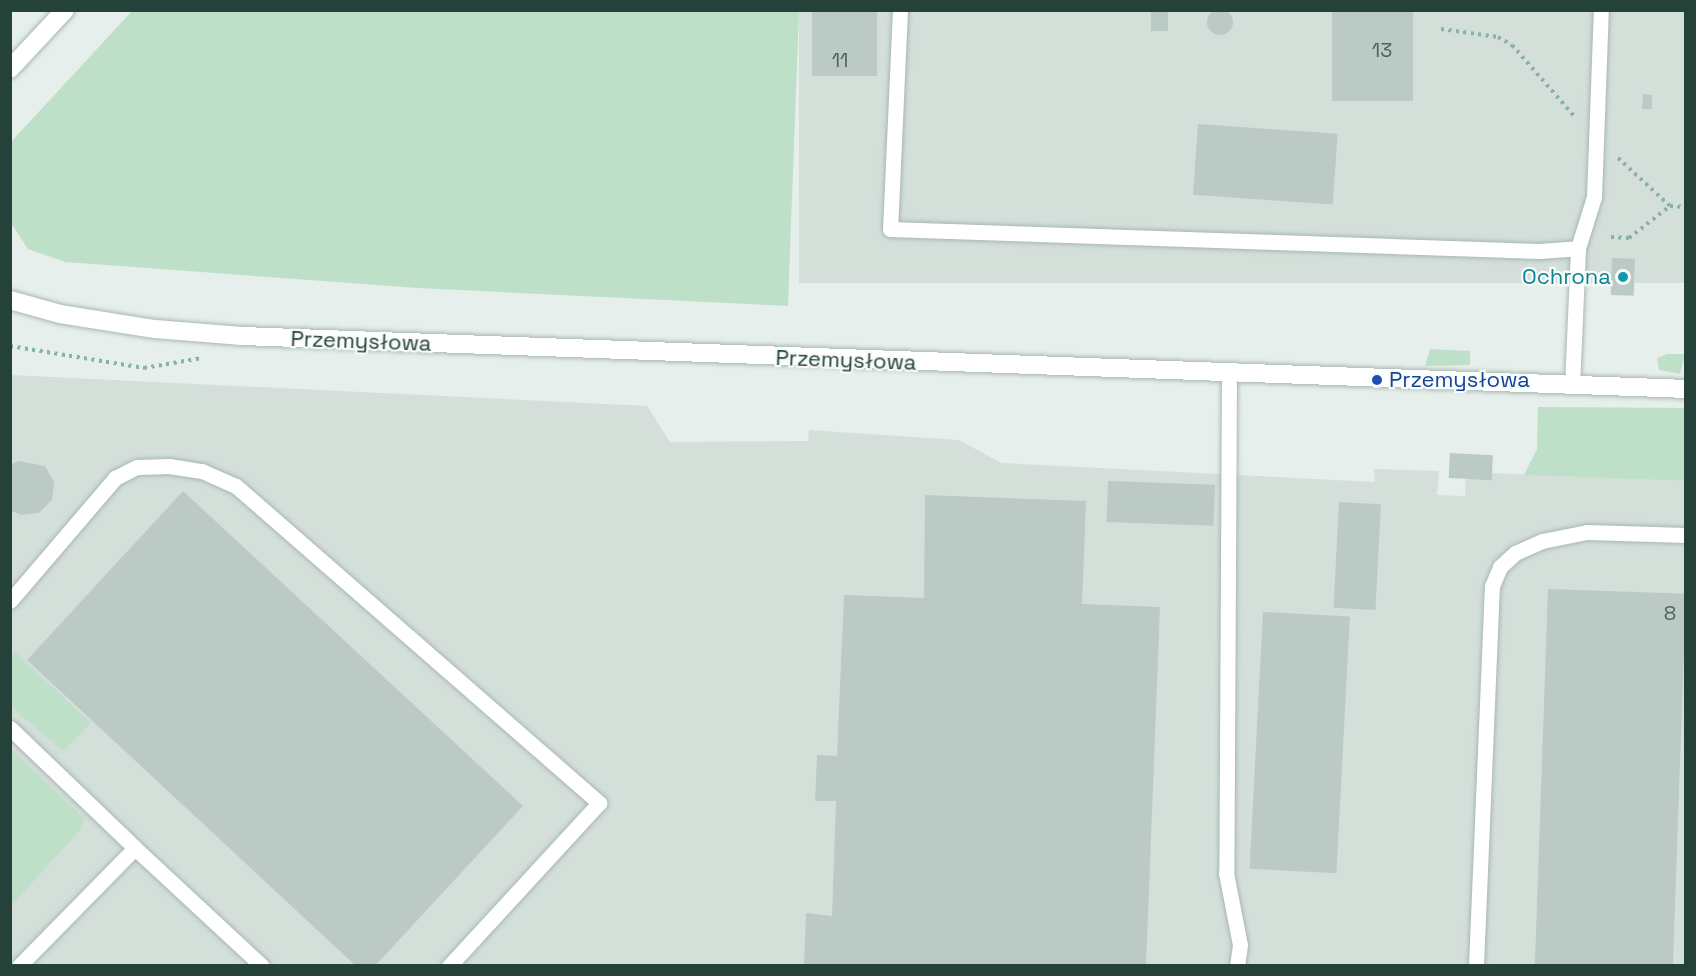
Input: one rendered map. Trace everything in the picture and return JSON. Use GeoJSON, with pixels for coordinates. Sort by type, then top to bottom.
{"type":"FeatureCollection","features":[{"type":"Feature","properties":{"kind":"street"},"geometry":{"type":"LineString","coordinates":[[10,69],[65,10]]}},
{"type":"Feature","properties":{"kind":"street","name":"Przemysłowa"},"geometry":{"type":"LineString","coordinates":[[10,300],[60,314],[155,329],[242,336],[1686,389]]}},
{"type":"Feature","properties":{"kind":"lane"},"geometry":{"type":"LineString","coordinates":[[900,10],[890,229],[1539,251],[1578,248]]}},
{"type":"Feature","properties":{"kind":"lane"},"geometry":{"type":"LineString","coordinates":[[1572,386],[1578,248],[1594,197],[1601,10]]}},
{"type":"Feature","properties":{"kind":"lane"},"geometry":{"type":"LineString","coordinates":[[1229,374],[1226,873],[1240,945],[1237,966]]}},
{"type":"Feature","properties":{"kind":"lane"},"geometry":{"type":"LineString","coordinates":[[10,601],[115,478],[137,467],[169,466],[202,471],[236,486],[598,803],[449,966]]}},
{"type":"Feature","properties":{"kind":"lane"},"geometry":{"type":"LineString","coordinates":[[1476,966],[1492,586],[1500,567],[1515,553],[1542,541],[1587,532],[1686,535]]}},
{"type":"Feature","properties":{"kind":"lane"},"geometry":{"type":"LineString","coordinates":[[10,728],[262,966]]}},
{"type":"Feature","properties":{"kind":"lane"},"geometry":{"type":"LineString","coordinates":[[19,966],[135,848]]}},
{"type":"Feature","properties":{"kind":"path"},"geometry":{"type":"LineString","coordinates":[[1441,29],[1498,37],[1512,45],[1596,141],[1648,182],[1671,206]]}},
{"type":"Feature","properties":{"kind":"path"},"geometry":{"type":"LineString","coordinates":[[1611,237],[1629,238],[1671,206],[1686,207]]}},
{"type":"Feature","properties":{"kind":"path"},"geometry":{"type":"LineString","coordinates":[[10,346],[144,368],[209,357]]}},
{"type":"Feature","properties":{"kind":"shaded area"},"geometry":{"type":"Polygon","coordinates":[[[799,11],[1685,11],[1685,283],[799,283],[799,11]]]}},
{"type":"Feature","properties":{"kind":"shaded area"},"geometry":{"type":"Polygon","coordinates":[[[11,375],[647,406],[670,442],[808,441],[809,430],[959,440],[1001,463],[1375,482],[1374,469],[1439,471],[1437,495],[1465,496],[1466,472],[1685,481],[1685,965],[11,966],[11,375]]]}},
{"type":"Feature","properties":{"kind":"green space"},"geometry":{"type":"Polygon","coordinates":[[[132,11],[799,11],[788,306],[418,288],[65,262],[28,249],[11,223],[11,142],[132,11]]]}},
{"type":"Feature","properties":{"kind":"green space"},"geometry":{"type":"Polygon","coordinates":[[[1430,349],[1470,351],[1470,365],[1425,366],[1430,349]]]}},
{"type":"Feature","properties":{"kind":"green space"},"geometry":{"type":"Polygon","coordinates":[[[1667,354],[1685,354],[1680,374],[1659,370],[1657,358],[1667,354]]]}},
{"type":"Feature","properties":{"kind":"green space"},"geometry":{"type":"Polygon","coordinates":[[[1538,407],[1685,408],[1685,481],[1524,475],[1537,449],[1538,407]]]}},
{"type":"Feature","properties":{"kind":"green space"},"geometry":{"type":"Polygon","coordinates":[[[15,652],[91,723],[63,751],[11,707],[11,658],[15,652]]]}},
{"type":"Feature","properties":{"kind":"green space"},"geometry":{"type":"Polygon","coordinates":[[[10,749],[84,818],[80,830],[11,906],[10,749]]]}},
{"type":"Feature","properties":{"kind":"building"},"geometry":{"type":"Polygon","coordinates":[[[1220,9],[1229,13],[1233,22],[1229,31],[1220,35],[1211,31],[1207,22],[1211,13],[1220,9]]]}},
{"type":"Feature","properties":{"kind":"building"},"geometry":{"type":"Polygon","coordinates":[[[812,10],[877,10],[877,76],[812,76],[812,10]]]}},
{"type":"Feature","properties":{"kind":"building"},"geometry":{"type":"Polygon","coordinates":[[[1151,10],[1168,10],[1168,31],[1151,31],[1151,10]]]}},
{"type":"Feature","properties":{"kind":"building"},"geometry":{"type":"Polygon","coordinates":[[[1332,10],[1413,10],[1413,101],[1332,101],[1332,10]]]}},
{"type":"Feature","properties":{"kind":"building"},"geometry":{"type":"Polygon","coordinates":[[[1643,94],[1652,95],[1652,109],[1642,109],[1643,94]]]}},
{"type":"Feature","properties":{"kind":"building"},"geometry":{"type":"Polygon","coordinates":[[[1198,124],[1338,134],[1333,205],[1193,195],[1198,124]]]}},
{"type":"Feature","properties":{"kind":"building","name":"Ochrona"},"geometry":{"type":"Polygon","coordinates":[[[1612,258],[1635,259],[1634,296],[1611,295],[1612,258]]]}},
{"type":"Feature","properties":{"kind":"building"},"geometry":{"type":"Polygon","coordinates":[[[1450,453],[1493,455],[1492,480],[1449,478],[1450,453]]]}},
{"type":"Feature","properties":{"kind":"building"},"geometry":{"type":"Polygon","coordinates":[[[19,461],[45,466],[54,482],[52,500],[39,513],[21,515],[10,510],[10,465],[19,461]]]}},
{"type":"Feature","properties":{"kind":"building"},"geometry":{"type":"Polygon","coordinates":[[[1108,481],[1215,485],[1214,526],[1107,522],[1108,481]]]}},
{"type":"Feature","properties":{"kind":"building"},"geometry":{"type":"Polygon","coordinates":[[[183,491],[523,806],[375,966],[356,966],[27,660],[183,491]]]}},
{"type":"Feature","properties":{"kind":"building"},"geometry":{"type":"Polygon","coordinates":[[[925,495],[1086,501],[1082,604],[1160,607],[1146,966],[804,966],[806,913],[832,916],[836,801],[815,801],[817,755],[837,756],[844,595],[924,598],[925,495]]]}},
{"type":"Feature","properties":{"kind":"building"},"geometry":{"type":"Polygon","coordinates":[[[1339,502],[1381,504],[1375,610],[1333,608],[1339,502]]]}},
{"type":"Feature","properties":{"kind":"building"},"geometry":{"type":"Polygon","coordinates":[[[1548,589],[1686,594],[1673,966],[1535,966],[1548,589]]]}},
{"type":"Feature","properties":{"kind":"building"},"geometry":{"type":"Polygon","coordinates":[[[1263,612],[1350,617],[1336,873],[1250,869],[1263,612]]]}},
{"type":"Feature","properties":{"kind":"place","name":"Ochrona"},"geometry":{"type":"Point","coordinates":[1623,277]}},
{"type":"Feature","properties":{"kind":"place","name":"Przemysłowa"},"geometry":{"type":"Point","coordinates":[1377,380]}}]}
